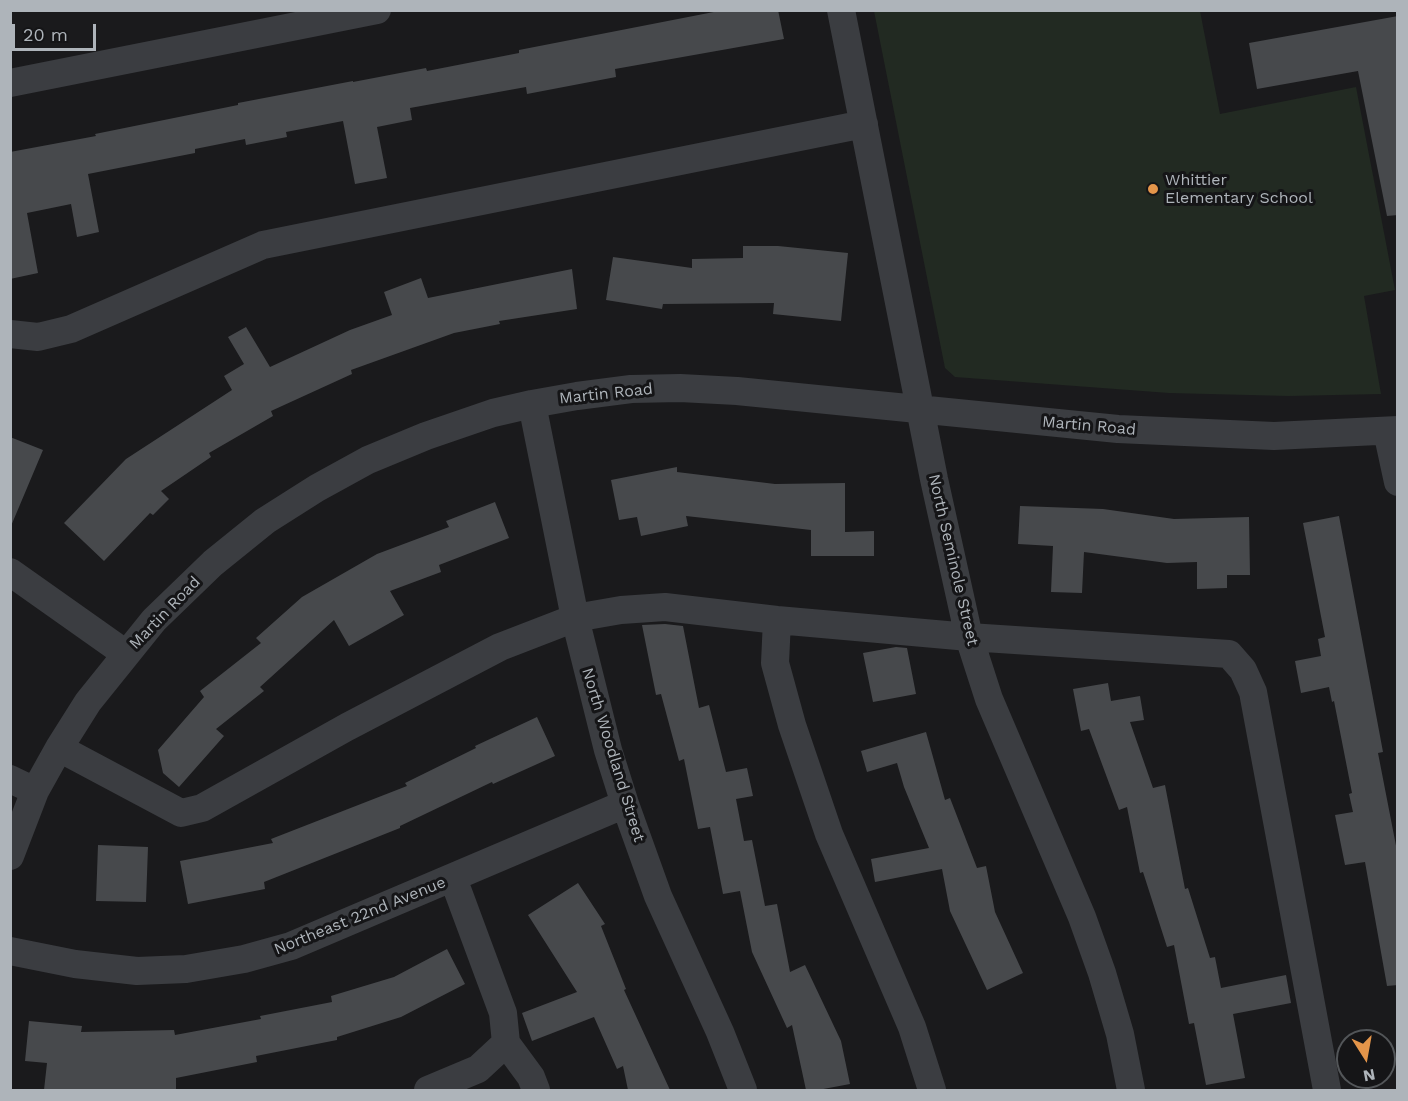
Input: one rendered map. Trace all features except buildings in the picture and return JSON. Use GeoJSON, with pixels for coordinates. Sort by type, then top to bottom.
{"type":"FeatureCollection","features":[{"type":"Feature","properties":{"kind":"street"},"geometry":{"type":"LineString","coordinates":[[10,83],[377,10]]}},
{"type":"Feature","properties":{"kind":"street","name":"North Seminole Street"},"geometry":{"type":"LineString","coordinates":[[841,10],[920,410],[969,637],[989,699],[1082,916],[1120,1034],[1131,1090]]}},
{"type":"Feature","properties":{"kind":"street"},"geometry":{"type":"LineString","coordinates":[[10,334],[38,337],[71,329],[263,245],[864,124]]}},
{"type":"Feature","properties":{"kind":"street","name":"Martin Road"},"geometry":{"type":"LineString","coordinates":[[10,856],[23,785],[59,748],[88,702],[154,620],[213,562],[266,522],[318,488],[368,460],[426,436],[493,413],[532,404],[631,389],[680,388],[737,391],[1118,429],[1194,434],[1274,435],[1392,430]]}},
{"type":"Feature","properties":{"kind":"street","name":"North Woodland Street"},"geometry":{"type":"LineString","coordinates":[[532,404],[575,618],[608,750],[658,896],[720,1032],[743,1090]]}},
{"type":"Feature","properties":{"kind":"street"},"geometry":{"type":"LineString","coordinates":[[1392,430],[1398,482]]}},
{"type":"Feature","properties":{"kind":"street"},"geometry":{"type":"LineString","coordinates":[[10,572],[126,654]]}},
{"type":"Feature","properties":{"kind":"street"},"geometry":{"type":"LineString","coordinates":[[59,748],[181,813],[202,808],[347,727],[500,647],[575,618],[621,610],[665,607],[777,620],[969,637],[1229,654],[1243,670],[1253,692],[1327,1090]]}},
{"type":"Feature","properties":{"kind":"street"},"geometry":{"type":"LineString","coordinates":[[777,620],[776,663],[792,725],[829,834],[912,1027],[932,1090]]}},
{"type":"Feature","properties":{"kind":"street","name":"Northeast 22nd Avenue"},"geometry":{"type":"LineString","coordinates":[[10,951],[75,964],[127,970],[186,969],[244,958],[291,946],[625,804]]}},
{"type":"Feature","properties":{"kind":"street"},"geometry":{"type":"LineString","coordinates":[[453,878],[503,1013],[506,1043],[531,1077],[536,1090]]}},
{"type":"Feature","properties":{"kind":"street"},"geometry":{"type":"LineString","coordinates":[[428,1090],[478,1069],[506,1043]]}},
{"type":"Feature","properties":{"kind":"shaded area","name":"Whittier Elementary School"},"geometry":{"type":"Polygon","coordinates":[[[874,11],[1200,11],[1220,114],[1356,87],[1395,290],[1364,296],[1381,394],[1289,396],[1169,393],[955,377],[945,368],[874,11]]]}},
{"type":"Feature","properties":{"kind":"place","name":"Whittier Elementary School"},"geometry":{"type":"Point","coordinates":[1153,189]}}]}
